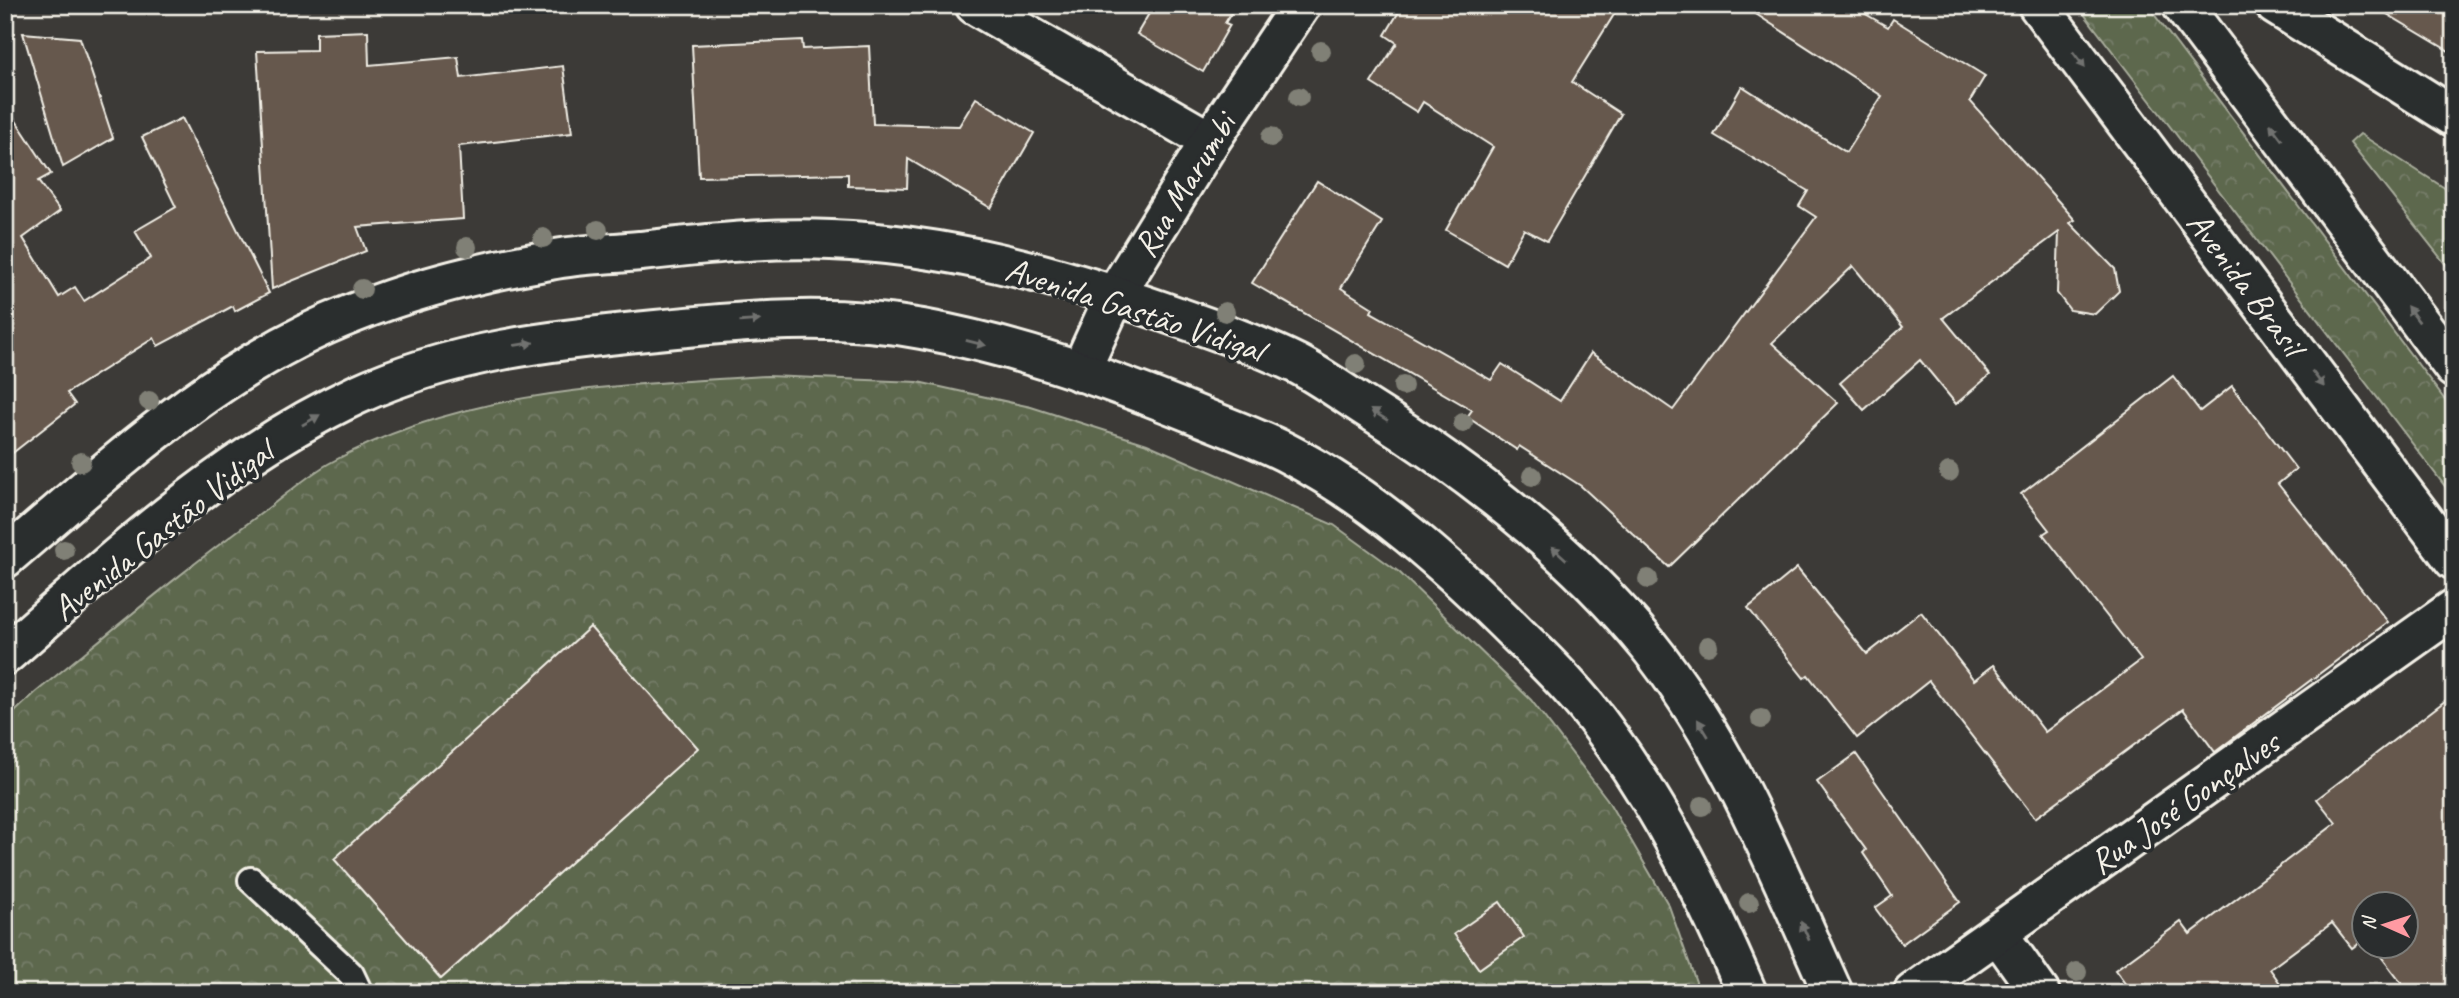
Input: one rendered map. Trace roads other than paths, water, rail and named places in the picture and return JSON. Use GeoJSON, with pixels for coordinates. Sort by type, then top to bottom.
{"type":"FeatureCollection","features":[{"type":"Feature","properties":{"kind":"street"},"geometry":{"type":"LineString","coordinates":[[975,5],[1210,141]]}},
{"type":"Feature","properties":{"kind":"street","name":"Rua Marumbi"},"geometry":{"type":"LineString","coordinates":[[1080,372],[1115,295],[1210,141],[1301,5]]}},
{"type":"Feature","properties":{"kind":"street","name":"Avenida Brasil"},"geometry":{"type":"LineString","coordinates":[[2038,5],[2454,560]]}},
{"type":"Feature","properties":{"kind":"street"},"geometry":{"type":"LineString","coordinates":[[2182,5],[2454,368]]}},
{"type":"Feature","properties":{"kind":"street"},"geometry":{"type":"LineString","coordinates":[[2275,5],[2454,117]]}},
{"type":"Feature","properties":{"kind":"street","name":"Avenida Gastão Vidigal"},"geometry":{"type":"LineString","coordinates":[[5,558],[191,402],[251,362],[354,313],[479,276],[552,259],[746,239],[833,240],[916,247],[1017,266],[1115,295],[1196,323],[1298,365],[1422,442],[1536,533],[1600,590],[1651,649],[1703,728],[1752,814],[1833,993]]}},
{"type":"Feature","properties":{"kind":"street","name":"Avenida Gastão Vidigal"},"geometry":{"type":"LineString","coordinates":[[5,655],[144,535],[262,449],[358,394],[468,355],[581,338],[754,320],[799,320],[921,329],[1080,372],[1150,396],[1285,452],[1343,486],[1471,588],[1561,677],[1602,726],[1641,782],[1705,900],[1747,993]]}},
{"type":"Feature","properties":{"kind":"street","name":"Rua José Gonçalves"},"geometry":{"type":"LineString","coordinates":[[1913,993],[2454,610]]}},
{"type":"Feature","properties":{"kind":"street"},"geometry":{"type":"LineString","coordinates":[[1998,934],[2040,993]]}},
{"type":"Feature","properties":{"kind":"lane"},"geometry":{"type":"LineString","coordinates":[[251,880],[351,974],[360,993]]}}]}
